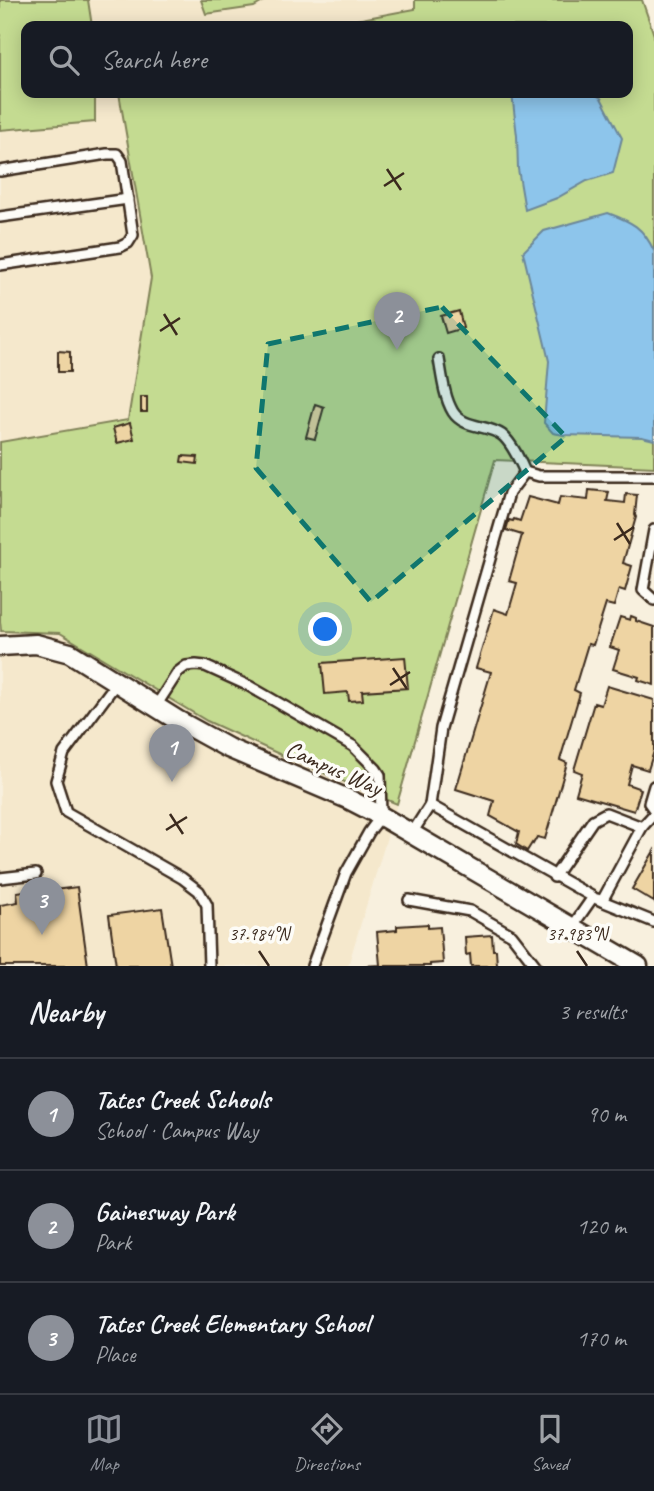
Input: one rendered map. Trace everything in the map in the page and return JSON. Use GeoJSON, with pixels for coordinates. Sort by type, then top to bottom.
{"type":"FeatureCollection","features":[{"type":"Feature","properties":{"kind":"street","name":"Campus Way"},"geometry":{"type":"LineString","coordinates":[[0,646],[36,644],[70,653],[177,720],[228,748],[350,800],[412,833],[638,966]]}},
{"type":"Feature","properties":{"kind":"lane"},"geometry":{"type":"LineString","coordinates":[[0,171],[107,154],[117,155],[122,161],[133,235],[128,243],[120,247],[0,265]]}},
{"type":"Feature","properties":{"kind":"lane"},"geometry":{"type":"LineString","coordinates":[[0,217],[128,199]]}},
{"type":"Feature","properties":{"kind":"lane"},"geometry":{"type":"LineString","coordinates":[[439,359],[445,391],[454,413],[468,424],[502,435],[517,455],[525,472],[539,476],[654,476]]}},
{"type":"Feature","properties":{"kind":"lane"},"geometry":{"type":"LineString","coordinates":[[412,833],[430,805],[440,727],[509,493],[525,472]]}},
{"type":"Feature","properties":{"kind":"lane"},"geometry":{"type":"LineString","coordinates":[[654,530],[643,590],[654,600]]}},
{"type":"Feature","properties":{"kind":"lane"},"geometry":{"type":"LineString","coordinates":[[156,706],[178,672],[187,666],[205,666],[249,687],[353,746],[380,775],[381,816],[346,873],[312,966]]}},
{"type":"Feature","properties":{"kind":"lane"},"geometry":{"type":"LineString","coordinates":[[117,682],[64,753],[56,781],[62,802],[66,812],[200,891],[207,905],[209,966]]}},
{"type":"Feature","properties":{"kind":"lane"},"geometry":{"type":"LineString","coordinates":[[572,927],[597,899],[654,812],[649,803],[654,786]]}},
{"type":"Feature","properties":{"kind":"lane"},"geometry":{"type":"LineString","coordinates":[[430,805],[597,899],[654,922]]}},
{"type":"Feature","properties":{"kind":"lane"},"geometry":{"type":"LineString","coordinates":[[555,877],[593,820],[606,813],[642,827]]}},
{"type":"Feature","properties":{"kind":"lane"},"geometry":{"type":"LineString","coordinates":[[0,878],[36,874]]}},
{"type":"Feature","properties":{"kind":"lane"},"geometry":{"type":"LineString","coordinates":[[409,900],[470,911],[512,934],[536,966]]}},
{"type":"Feature","properties":{"kind":"highlighted area"},"geometry":{"type":"Polygon","coordinates":[[[442,307],[566,437],[371,602],[256,468],[268,344],[442,307]]]}},
{"type":"Feature","properties":{"kind":"shaded area"},"geometry":{"type":"Polygon","coordinates":[[[0,0],[415,0],[415,9],[351,21],[21,21],[21,98],[120,98],[151,278],[127,421],[0,442],[0,0]]]}},
{"type":"Feature","properties":{"kind":"shaded area"},"geometry":{"type":"Polygon","coordinates":[[[0,621],[2,631],[60,633],[207,721],[397,804],[348,966],[0,966],[0,621]]]}},
{"type":"Feature","properties":{"kind":"green space"},"geometry":{"type":"Polygon","coordinates":[[[0,0],[88,0],[91,21],[21,21],[21,98],[95,98],[95,122],[0,130],[0,0]]]}},
{"type":"Feature","properties":{"kind":"green space"},"geometry":{"type":"Polygon","coordinates":[[[201,0],[266,0],[254,7],[206,14],[201,0]]]}},
{"type":"Feature","properties":{"kind":"green space"},"geometry":{"type":"Polygon","coordinates":[[[415,0],[642,0],[654,35],[654,467],[495,460],[397,804],[207,721],[60,633],[1,631],[0,442],[128,420],[151,278],[120,98],[633,98],[633,21],[351,21],[415,9],[415,0]]]}},
{"type":"Feature","properties":{"kind":"water"},"geometry":{"type":"Polygon","coordinates":[[[513,98],[601,98],[622,138],[613,173],[587,181],[557,198],[525,210],[518,169],[513,98]]]}},
{"type":"Feature","properties":{"kind":"water"},"geometry":{"type":"Polygon","coordinates":[[[608,213],[636,226],[646,236],[654,251],[654,440],[642,437],[564,435],[553,433],[544,423],[549,361],[523,252],[544,231],[608,213]]]}},
{"type":"Feature","properties":{"kind":"building"},"geometry":{"type":"Polygon","coordinates":[[[459,311],[463,328],[446,333],[441,316],[459,311]]]}},
{"type":"Feature","properties":{"kind":"building"},"geometry":{"type":"Polygon","coordinates":[[[58,351],[70,352],[70,372],[58,372],[58,351]]]}},
{"type":"Feature","properties":{"kind":"building"},"geometry":{"type":"Polygon","coordinates":[[[141,397],[147,397],[147,412],[141,412],[141,397]]]}},
{"type":"Feature","properties":{"kind":"building"},"geometry":{"type":"Polygon","coordinates":[[[315,404],[324,407],[315,439],[306,437],[315,404]]]}},
{"type":"Feature","properties":{"kind":"building"},"geometry":{"type":"Polygon","coordinates":[[[130,423],[134,439],[117,443],[113,428],[130,423]]]}},
{"type":"Feature","properties":{"kind":"building"},"geometry":{"type":"Polygon","coordinates":[[[182,456],[198,457],[197,464],[181,462],[182,456]]]}},
{"type":"Feature","properties":{"kind":"building"},"geometry":{"type":"Polygon","coordinates":[[[589,490],[609,492],[607,501],[625,503],[626,494],[637,495],[636,517],[623,563],[632,566],[625,591],[619,589],[614,606],[606,604],[593,645],[588,644],[574,690],[580,693],[560,760],[567,763],[545,839],[537,837],[527,851],[516,844],[519,832],[490,816],[494,801],[456,789],[491,672],[476,668],[494,609],[508,614],[517,583],[509,581],[522,535],[506,530],[509,520],[520,521],[528,497],[558,505],[560,497],[588,500],[589,490]]]}},
{"type":"Feature","properties":{"kind":"building"},"geometry":{"type":"Polygon","coordinates":[[[631,616],[636,618],[636,621],[654,627],[654,685],[613,669],[619,650],[610,647],[620,617],[630,620],[631,616]]]}},
{"type":"Feature","properties":{"kind":"building"},"geometry":{"type":"Polygon","coordinates":[[[405,657],[408,688],[362,691],[363,700],[349,701],[348,692],[325,694],[322,663],[405,657]]]}},
{"type":"Feature","properties":{"kind":"building"},"geometry":{"type":"Polygon","coordinates":[[[607,686],[654,700],[654,751],[648,770],[632,765],[627,784],[641,789],[634,811],[576,794],[582,773],[574,770],[594,703],[601,705],[607,686]]]}},
{"type":"Feature","properties":{"kind":"building"},"geometry":{"type":"Polygon","coordinates":[[[654,851],[654,902],[632,889],[654,851]]]}},
{"type":"Feature","properties":{"kind":"building"},"geometry":{"type":"Polygon","coordinates":[[[77,887],[88,966],[0,966],[0,905],[18,902],[17,892],[77,887]]]}},
{"type":"Feature","properties":{"kind":"building"},"geometry":{"type":"Polygon","coordinates":[[[162,908],[171,966],[116,966],[109,915],[162,908]]]}},
{"type":"Feature","properties":{"kind":"building"},"geometry":{"type":"Polygon","coordinates":[[[428,924],[428,928],[440,927],[443,963],[430,966],[363,966],[380,965],[377,932],[397,930],[397,926],[428,924]]]}},
{"type":"Feature","properties":{"kind":"building"},"geometry":{"type":"Polygon","coordinates":[[[492,935],[497,965],[501,966],[471,966],[470,954],[466,955],[465,937],[492,935]]]}},
{"type":"Feature","properties":{"kind":"place","name":"Gainesway Park"},"geometry":{"type":"Point","coordinates":[397,350]}},
{"type":"Feature","properties":{"kind":"place","name":"Tates Creek Schools"},"geometry":{"type":"Point","coordinates":[172,782]}},
{"type":"Feature","properties":{"kind":"place","name":"Tates Creek Elementary School"},"geometry":{"type":"Point","coordinates":[42,935]}}]}
